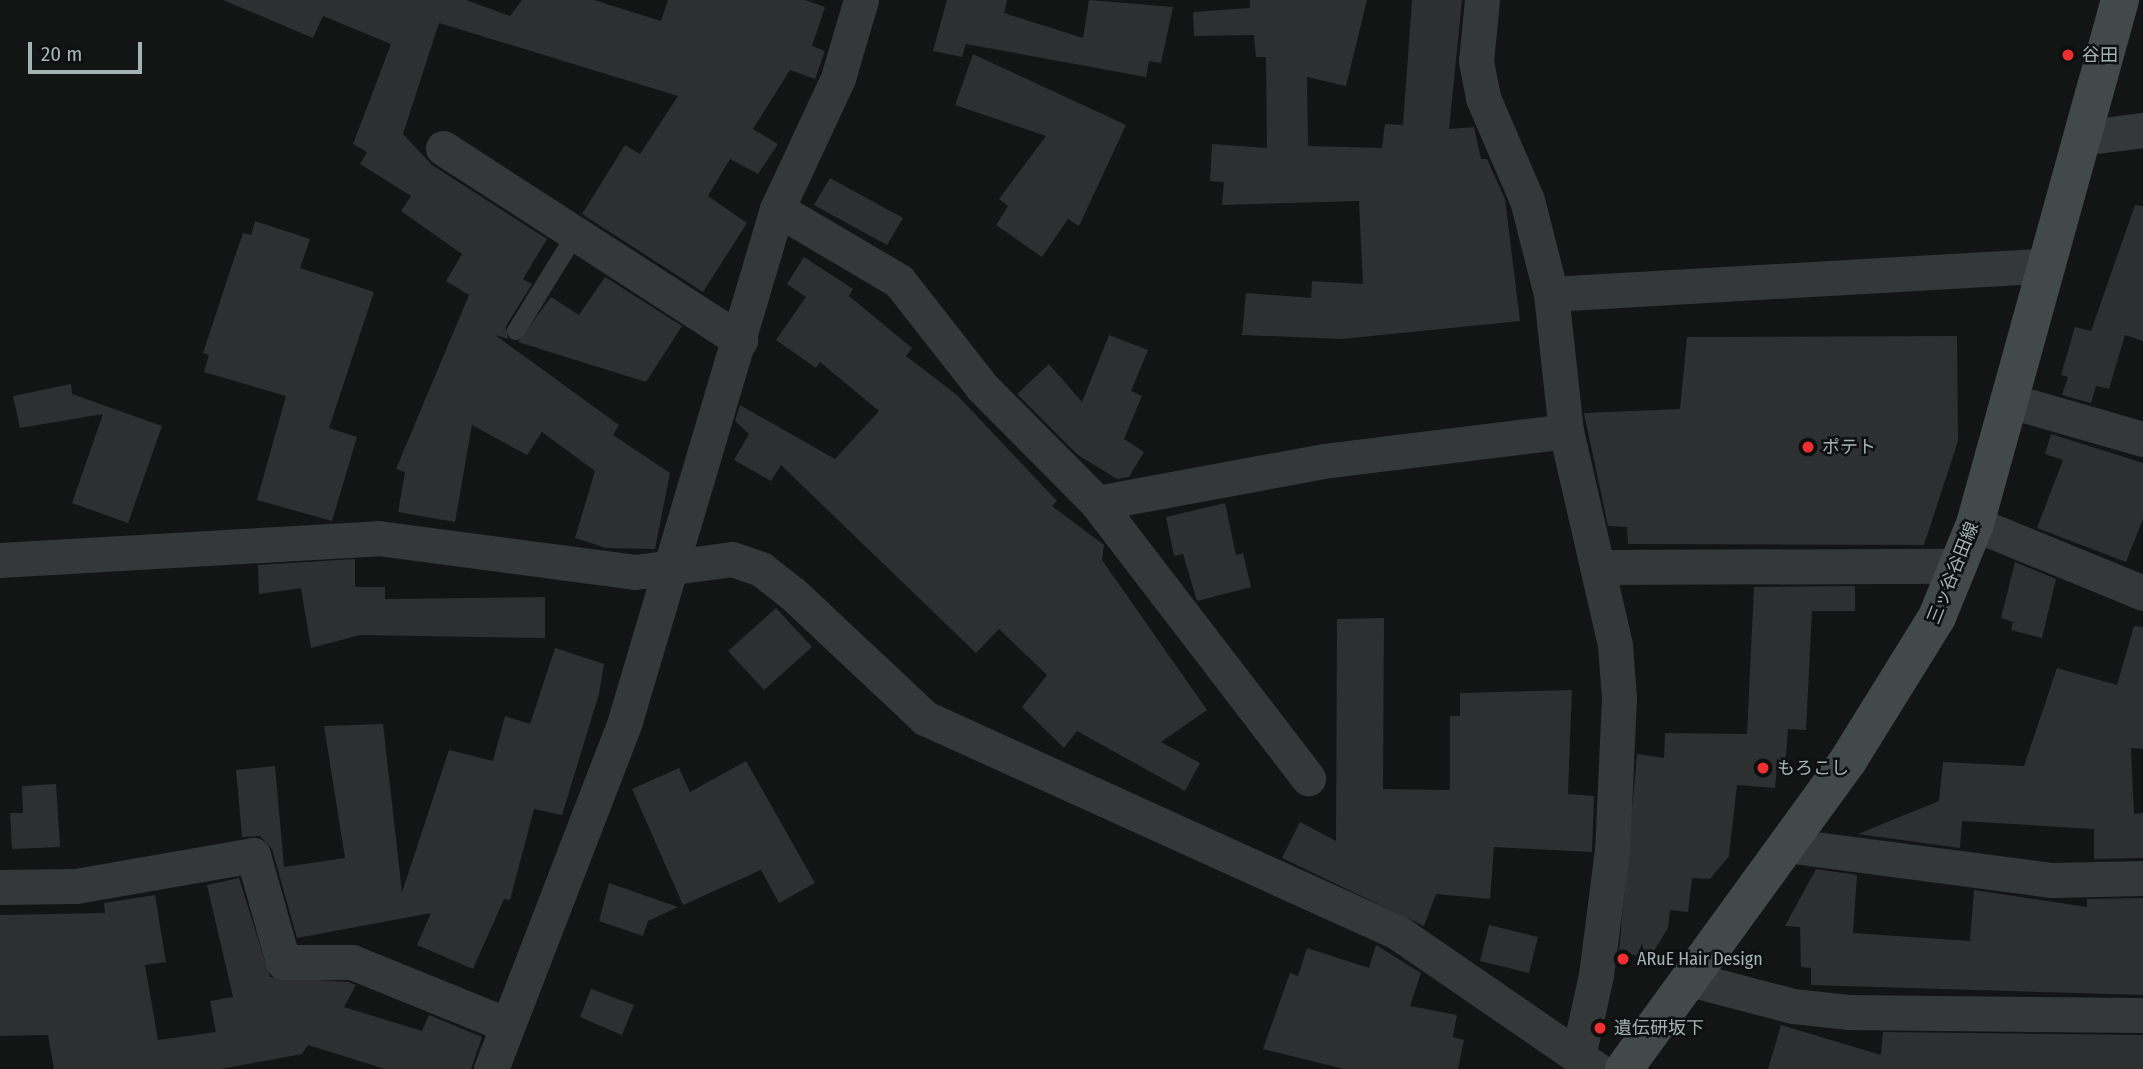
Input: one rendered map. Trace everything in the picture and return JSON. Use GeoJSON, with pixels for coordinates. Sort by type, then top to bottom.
{"type":"FeatureCollection","features":[{"type":"Feature","properties":{"kind":"main road","name":"三ッ谷谷田線"},"geometry":{"type":"LineString","coordinates":[[1624,1069],[1885,706],[1959,566],[1975,524],[2044,266],[2120,0]]}},
{"type":"Feature","properties":{"kind":"street"},"geometry":{"type":"LineString","coordinates":[[491,1069],[625,721],[777,209],[838,78],[861,0]]}},
{"type":"Feature","properties":{"kind":"street"},"geometry":{"type":"LineString","coordinates":[[0,560],[378,538],[623,570],[671,569],[732,559],[761,569],[925,719],[1397,932],[1587,1063],[1618,761],[1615,645],[1600,567],[1566,431],[1551,294],[1527,200],[1483,98],[1476,61],[1482,0]]}},
{"type":"Feature","properties":{"kind":"street"},"geometry":{"type":"LineString","coordinates":[[2081,138],[2143,130]]}},
{"type":"Feature","properties":{"kind":"street"},"geometry":{"type":"LineString","coordinates":[[443,148],[577,232],[740,340]]}},
{"type":"Feature","properties":{"kind":"street"},"geometry":{"type":"LineString","coordinates":[[777,209],[900,281],[982,387],[1097,503],[1308,778]]}},
{"type":"Feature","properties":{"kind":"street"},"geometry":{"type":"LineString","coordinates":[[1551,294],[2044,266]]}},
{"type":"Feature","properties":{"kind":"street"},"geometry":{"type":"LineString","coordinates":[[2007,400],[2143,439]]}},
{"type":"Feature","properties":{"kind":"street"},"geometry":{"type":"LineString","coordinates":[[1097,503],[1323,461],[1566,431]]}},
{"type":"Feature","properties":{"kind":"street"},"geometry":{"type":"LineString","coordinates":[[1975,524],[2142,591]]}},
{"type":"Feature","properties":{"kind":"street"},"geometry":{"type":"LineString","coordinates":[[1600,567],[1959,566]]}},
{"type":"Feature","properties":{"kind":"street"},"geometry":{"type":"LineString","coordinates":[[1785,845],[2052,880],[2143,877]]}},
{"type":"Feature","properties":{"kind":"street"},"geometry":{"type":"LineString","coordinates":[[0,887],[76,886],[253,855],[283,962],[352,962],[507,1025]]}},
{"type":"Feature","properties":{"kind":"street"},"geometry":{"type":"LineString","coordinates":[[1690,979],[1793,1006],[1848,1012],[2143,1015]]}},
{"type":"Feature","properties":{"kind":"lane"},"geometry":{"type":"LineString","coordinates":[[516,331],[577,232]]}},
{"type":"Feature","properties":{"kind":"building"},"geometry":{"type":"Polygon","coordinates":[[[223,0],[466,0],[510,16],[522,0],[594,0],[661,21],[668,0],[805,0],[825,7],[812,46],[825,51],[815,79],[790,70],[753,129],[778,144],[758,174],[730,159],[708,196],[747,223],[703,292],[582,214],[625,145],[640,154],[678,96],[439,23],[403,134],[432,165],[547,239],[523,279],[532,284],[506,326],[508,339],[495,335],[619,425],[613,435],[670,473],[655,549],[606,548],[575,538],[595,471],[542,432],[527,455],[472,425],[455,522],[398,512],[405,472],[396,469],[469,295],[446,281],[462,254],[401,211],[411,196],[360,164],[367,152],[353,144],[391,44],[323,16],[313,38],[223,0]]]}},
{"type":"Feature","properties":{"kind":"building"},"geometry":{"type":"Polygon","coordinates":[[[947,0],[1007,0],[1004,13],[1083,38],[1089,0],[1173,7],[1161,63],[1149,61],[1146,77],[966,44],[962,57],[933,51],[947,0]]]}},
{"type":"Feature","properties":{"kind":"building"},"geometry":{"type":"Polygon","coordinates":[[[1250,0],[1367,0],[1346,86],[1307,77],[1308,146],[1382,148],[1385,124],[1403,125],[1412,0],[1462,0],[1449,129],[1474,127],[1481,159],[1487,159],[1505,199],[1520,321],[1342,339],[1242,335],[1246,293],[1311,298],[1312,281],[1363,284],[1359,201],[1222,205],[1224,182],[1210,181],[1212,144],[1267,148],[1266,57],[1256,57],[1254,35],[1194,36],[1193,12],[1250,8],[1250,0]]]}},
{"type":"Feature","properties":{"kind":"building"},"geometry":{"type":"Polygon","coordinates":[[[973,54],[1126,125],[1079,226],[1068,219],[1042,257],[996,225],[1008,206],[999,199],[1046,136],[955,105],[973,54]]]}},
{"type":"Feature","properties":{"kind":"building"},"geometry":{"type":"Polygon","coordinates":[[[830,178],[903,218],[887,245],[814,205],[830,178]]]}},
{"type":"Feature","properties":{"kind":"building"},"geometry":{"type":"Polygon","coordinates":[[[2135,205],[2143,206],[2143,341],[2125,335],[2109,389],[2096,386],[2091,403],[2062,395],[2068,377],[2061,375],[2075,327],[2091,331],[2135,205]]]}},
{"type":"Feature","properties":{"kind":"building"},"geometry":{"type":"Polygon","coordinates":[[[255,221],[310,239],[300,268],[374,292],[329,428],[357,437],[332,521],[257,500],[286,396],[204,372],[209,355],[203,353],[233,262],[243,233],[251,235],[255,221]]]}},
{"type":"Feature","properties":{"kind":"building"},"geometry":{"type":"Polygon","coordinates":[[[804,257],[853,289],[849,296],[912,348],[906,356],[957,395],[1057,501],[1052,506],[1104,545],[1102,560],[1207,710],[1161,742],[1200,763],[1185,791],[1077,731],[1064,748],[1022,707],[1047,675],[999,629],[976,653],[781,465],[771,481],[734,460],[749,434],[735,421],[740,405],[835,459],[879,411],[820,362],[816,368],[776,340],[806,297],[787,284],[804,257]]]}},
{"type":"Feature","properties":{"kind":"building"},"geometry":{"type":"Polygon","coordinates":[[[605,277],[682,326],[646,382],[518,342],[551,297],[579,315],[605,277]]]}},
{"type":"Feature","properties":{"kind":"building"},"geometry":{"type":"Polygon","coordinates":[[[1109,335],[1148,350],[1131,391],[1142,396],[1124,439],[1144,452],[1129,477],[1117,479],[1078,455],[1017,394],[1049,364],[1082,402],[1109,335]]]}},
{"type":"Feature","properties":{"kind":"building"},"geometry":{"type":"Polygon","coordinates":[[[1957,336],[1958,441],[1924,545],[1628,544],[1627,527],[1608,526],[1584,413],[1680,409],[1687,337],[1957,336]]]}},
{"type":"Feature","properties":{"kind":"building"},"geometry":{"type":"Polygon","coordinates":[[[71,384],[72,394],[162,426],[128,523],[72,503],[103,414],[20,428],[13,396],[71,384]]]}},
{"type":"Feature","properties":{"kind":"building"},"geometry":{"type":"Polygon","coordinates":[[[2051,434],[2143,463],[2143,519],[2126,562],[2037,528],[2063,460],[2045,454],[2051,434]]]}},
{"type":"Feature","properties":{"kind":"building"},"geometry":{"type":"Polygon","coordinates":[[[1225,503],[1236,555],[1243,553],[1251,587],[1197,601],[1183,554],[1174,556],[1166,517],[1225,503]]]}},
{"type":"Feature","properties":{"kind":"building"},"geometry":{"type":"Polygon","coordinates":[[[355,559],[355,587],[385,587],[385,599],[545,597],[545,638],[360,635],[311,648],[301,588],[259,594],[258,565],[355,559]]]}},
{"type":"Feature","properties":{"kind":"building"},"geometry":{"type":"Polygon","coordinates":[[[2015,562],[2056,579],[2042,638],[2011,630],[2013,622],[2001,618],[2015,562]]]}},
{"type":"Feature","properties":{"kind":"building"},"geometry":{"type":"Polygon","coordinates":[[[1855,586],[1855,611],[1812,611],[1806,730],[1788,729],[1785,767],[1777,767],[1775,788],[1737,785],[1729,856],[1710,879],[1692,878],[1688,912],[1670,910],[1668,928],[1649,959],[1619,951],[1637,754],[1664,758],[1665,733],[1747,734],[1754,587],[1855,586]]]}},
{"type":"Feature","properties":{"kind":"building"},"geometry":{"type":"Polygon","coordinates":[[[776,608],[812,647],[764,690],[728,651],[776,608]]]}},
{"type":"Feature","properties":{"kind":"building"},"geometry":{"type":"Polygon","coordinates":[[[1384,618],[1383,789],[1450,790],[1450,716],[1460,716],[1460,693],[1572,690],[1568,794],[1594,796],[1592,852],[1494,847],[1490,899],[1436,894],[1424,926],[1282,858],[1300,822],[1336,841],[1337,619],[1384,618]]]}},
{"type":"Feature","properties":{"kind":"building"},"geometry":{"type":"Polygon","coordinates":[[[2134,626],[2143,627],[2143,749],[2131,748],[2134,814],[2143,813],[2143,858],[2094,859],[2094,829],[1962,821],[1960,848],[1858,834],[1939,801],[1943,762],[2024,766],[2057,668],[2117,685],[2134,626]]]}},
{"type":"Feature","properties":{"kind":"building"},"geometry":{"type":"Polygon","coordinates":[[[555,648],[604,664],[599,694],[562,815],[534,809],[510,900],[504,899],[473,969],[417,945],[431,913],[297,938],[272,849],[260,836],[242,837],[236,770],[275,766],[284,867],[345,858],[324,726],[383,724],[402,892],[449,750],[493,761],[505,716],[530,724],[555,648]]]}},
{"type":"Feature","properties":{"kind":"building"},"geometry":{"type":"Polygon","coordinates":[[[746,761],[815,883],[779,903],[761,870],[683,905],[632,789],[679,768],[690,792],[746,761]]]}},
{"type":"Feature","properties":{"kind":"building"},"geometry":{"type":"Polygon","coordinates":[[[56,784],[60,847],[12,849],[10,813],[23,813],[22,786],[56,784]]]}},
{"type":"Feature","properties":{"kind":"building"},"geometry":{"type":"Polygon","coordinates":[[[1816,869],[1857,875],[1853,933],[1970,941],[1974,890],[2087,907],[2087,899],[2143,898],[2143,995],[1811,985],[1811,968],[1801,967],[1800,927],[1785,926],[1816,869]]]}},
{"type":"Feature","properties":{"kind":"building"},"geometry":{"type":"Polygon","coordinates":[[[239,878],[270,977],[348,982],[356,985],[344,1007],[422,1031],[429,1015],[482,1037],[471,1069],[385,1069],[308,1045],[302,1054],[221,1069],[54,1069],[48,1035],[0,1036],[0,915],[105,913],[104,903],[155,895],[166,962],[145,965],[158,1040],[216,1032],[210,1001],[233,997],[207,885],[239,878]]]}},
{"type":"Feature","properties":{"kind":"building"},"geometry":{"type":"Polygon","coordinates":[[[609,883],[678,907],[648,921],[643,936],[599,921],[609,883]]]}},
{"type":"Feature","properties":{"kind":"building"},"geometry":{"type":"Polygon","coordinates":[[[1489,925],[1538,937],[1529,973],[1480,961],[1489,925]]]}},
{"type":"Feature","properties":{"kind":"building"},"geometry":{"type":"Polygon","coordinates":[[[1376,945],[1421,973],[1410,1006],[1457,1015],[1453,1037],[1464,1040],[1458,1069],[1344,1069],[1263,1049],[1290,973],[1298,976],[1307,948],[1369,968],[1376,945]]]}},
{"type":"Feature","properties":{"kind":"building"},"geometry":{"type":"Polygon","coordinates":[[[591,989],[634,1005],[622,1035],[580,1017],[591,989]]]}},
{"type":"Feature","properties":{"kind":"building"},"geometry":{"type":"Polygon","coordinates":[[[1781,1025],[1881,1055],[1883,1032],[2143,1035],[2143,1069],[1768,1069],[1781,1025]]]}},
{"type":"Feature","properties":{"kind":"place","name":"谷田"},"geometry":{"type":"Point","coordinates":[2068,55]}},
{"type":"Feature","properties":{"kind":"place","name":"ポテト"},"geometry":{"type":"Point","coordinates":[1808,447]}},
{"type":"Feature","properties":{"kind":"place","name":"もろこし"},"geometry":{"type":"Point","coordinates":[1763,768]}},
{"type":"Feature","properties":{"kind":"place","name":"ARuE Hair Design"},"geometry":{"type":"Point","coordinates":[1623,959]}},
{"type":"Feature","properties":{"kind":"place","name":"遺伝研坂下"},"geometry":{"type":"Point","coordinates":[1600,1028]}}]}
